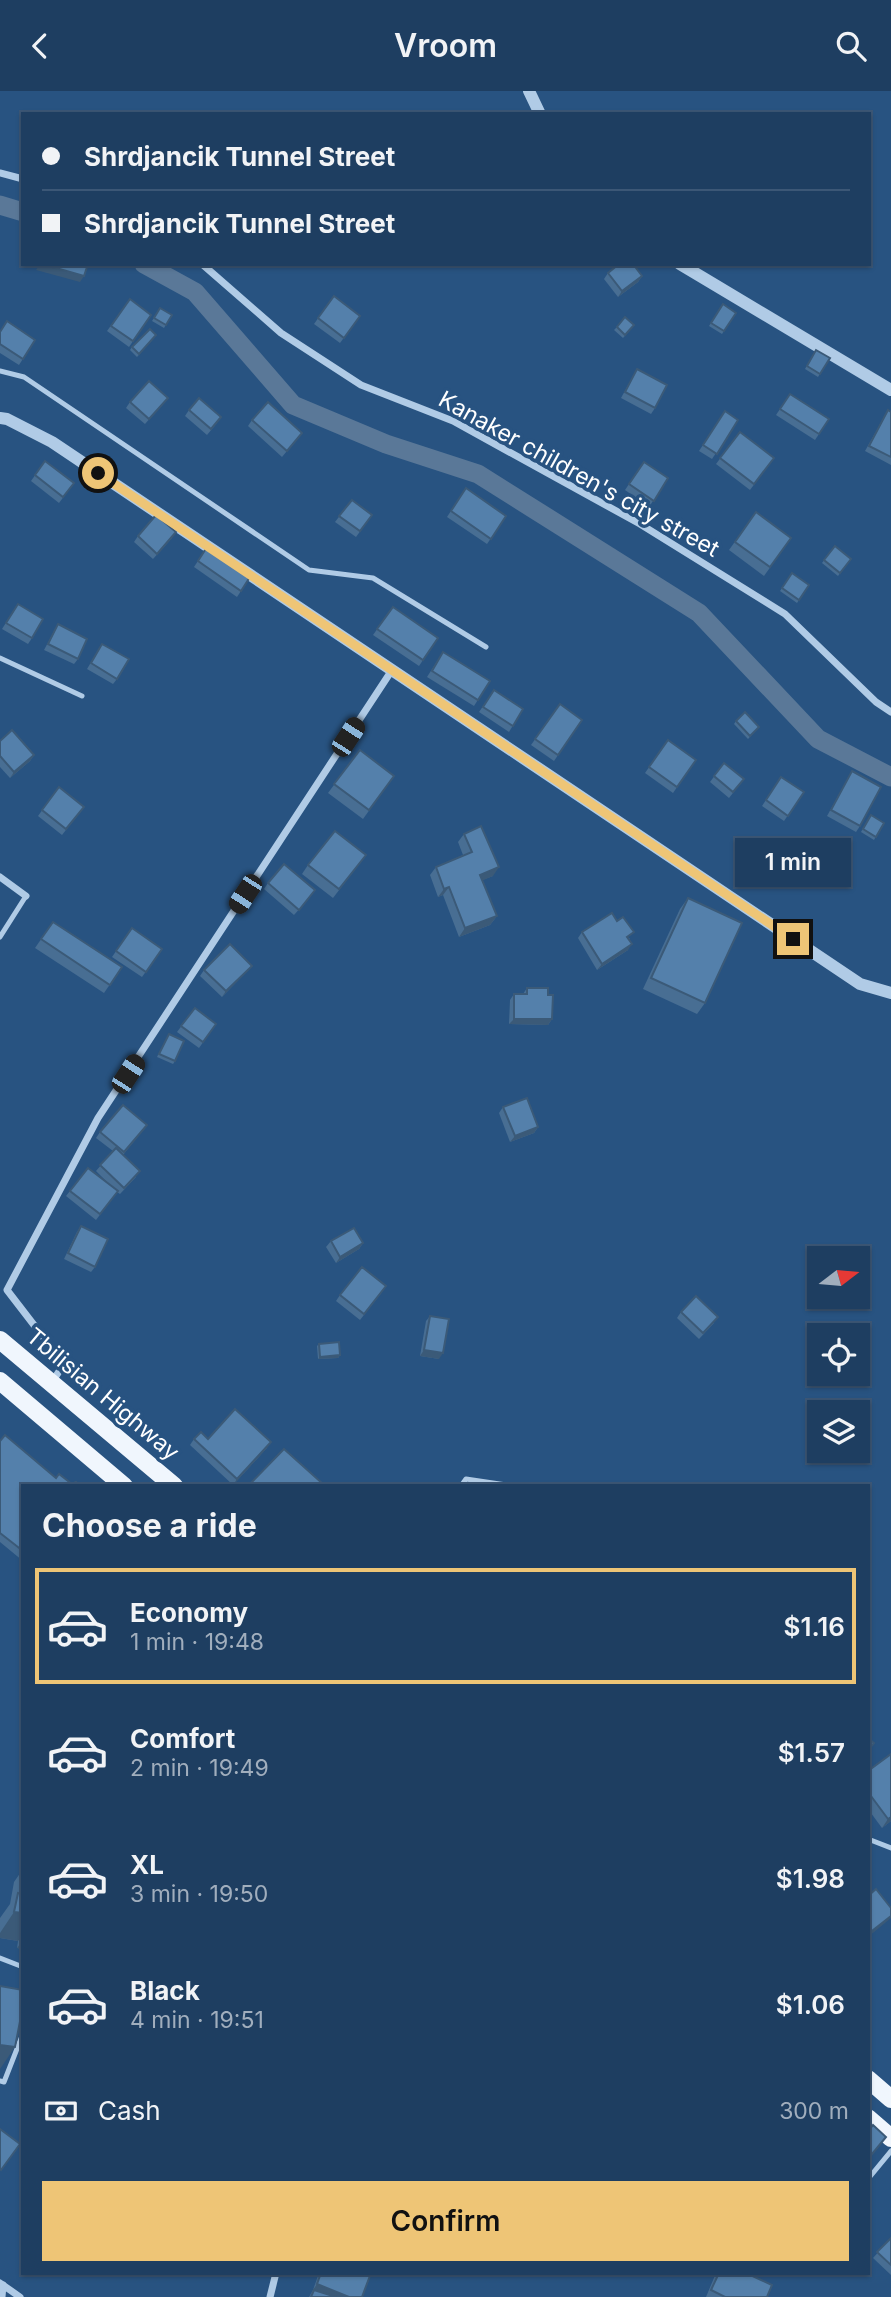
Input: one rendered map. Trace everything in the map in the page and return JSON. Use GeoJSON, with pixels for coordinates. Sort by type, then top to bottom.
{"type":"FeatureCollection","features":[{"type":"Feature","properties":{"kind":"main road","name":"Tbilisian Highway"},"geometry":{"type":"LineString","coordinates":[[0,1340],[172,1484]]}},
{"type":"Feature","properties":{"kind":"main road"},"geometry":{"type":"LineString","coordinates":[[0,1381],[122,1484]]}},
{"type":"Feature","properties":{"kind":"main road"},"geometry":{"type":"LineString","coordinates":[[870,2081],[891,2099]]}},
{"type":"Feature","properties":{"kind":"main road"},"geometry":{"type":"LineString","coordinates":[[870,2120],[891,2138]]}},
{"type":"Feature","properties":{"kind":"street"},"geometry":{"type":"LineString","coordinates":[[528,91],[539,112]]}},
{"type":"Feature","properties":{"kind":"street"},"geometry":{"type":"LineString","coordinates":[[0,173],[21,178]]}},
{"type":"Feature","properties":{"kind":"street","name":"Kanaker children's city street"},"geometry":{"type":"LineString","coordinates":[[204,266],[281,333],[361,385],[453,421],[640,524],[785,614],[876,702],[891,712]]}},
{"type":"Feature","properties":{"kind":"street"},"geometry":{"type":"LineString","coordinates":[[683,266],[891,390]]}},
{"type":"Feature","properties":{"kind":"street"},"geometry":{"type":"LineString","coordinates":[[0,418],[52,442],[860,984],[891,992]]}},
{"type":"Feature","properties":{"kind":"street"},"geometry":{"type":"LineString","coordinates":[[52,1382],[64,1364],[7,1290],[98,1118],[392,670]]}},
{"type":"Feature","properties":{"kind":"street"},"geometry":{"type":"LineString","coordinates":[[0,877],[26,896]]}},
{"type":"Feature","properties":{"kind":"street"},"geometry":{"type":"LineString","coordinates":[[270,2297],[276,2275]]}},
{"type":"Feature","properties":{"kind":"street"},"geometry":{"type":"LineString","coordinates":[[1,2284],[2,2297]]}},
{"type":"Feature","properties":{"kind":"street"},"geometry":{"type":"LineString","coordinates":[[1,2284],[20,2297]]}},
{"type":"Feature","properties":{"kind":"lane"},"geometry":{"type":"LineString","coordinates":[[0,371],[24,377],[309,570],[373,578],[486,647]]}},
{"type":"Feature","properties":{"kind":"lane"},"geometry":{"type":"LineString","coordinates":[[0,658],[82,696]]}},
{"type":"Feature","properties":{"kind":"lane"},"geometry":{"type":"LineString","coordinates":[[0,937],[26,896]]}},
{"type":"Feature","properties":{"kind":"lane"},"geometry":{"type":"LineString","coordinates":[[462,1484],[466,1479],[500,1484]]}},
{"type":"Feature","properties":{"kind":"lane"},"geometry":{"type":"LineString","coordinates":[[870,1840],[891,1848]]}},
{"type":"Feature","properties":{"kind":"lane"},"geometry":{"type":"LineString","coordinates":[[0,1958],[21,1966]]}},
{"type":"Feature","properties":{"kind":"lane"},"geometry":{"type":"LineString","coordinates":[[0,2081],[4,2082],[21,2039]]}},
{"type":"Feature","properties":{"kind":"lane"},"geometry":{"type":"LineString","coordinates":[[870,2177],[891,2151]]}},
{"type":"Feature","properties":{"kind":"building"},"geometry":{"type":"Polygon","coordinates":[[[49,266],[87,266],[84,276],[49,266]]]}},
{"type":"Feature","properties":{"kind":"building"},"geometry":{"type":"Polygon","coordinates":[[[617,266],[634,266],[642,276],[622,291],[608,273],[617,266]]]}},
{"type":"Feature","properties":{"kind":"building"},"geometry":{"type":"Polygon","coordinates":[[[334,296],[360,316],[344,338],[318,318],[334,296]]]}},
{"type":"Feature","properties":{"kind":"building"},"geometry":{"type":"Polygon","coordinates":[[[130,299],[151,315],[133,341],[111,326],[130,299]]]}},
{"type":"Feature","properties":{"kind":"building"},"geometry":{"type":"Polygon","coordinates":[[[723,304],[736,313],[724,331],[711,323],[723,304]]]}},
{"type":"Feature","properties":{"kind":"building"},"geometry":{"type":"Polygon","coordinates":[[[160,308],[172,315],[166,325],[154,318],[160,308]]]}},
{"type":"Feature","properties":{"kind":"building"},"geometry":{"type":"Polygon","coordinates":[[[625,317],[634,325],[625,335],[617,327],[625,317]]]}},
{"type":"Feature","properties":{"kind":"building"},"geometry":{"type":"Polygon","coordinates":[[[7,321],[35,340],[23,359],[0,344],[0,332],[7,321]]]}},
{"type":"Feature","properties":{"kind":"building"},"geometry":{"type":"Polygon","coordinates":[[[150,329],[156,335],[139,354],[132,347],[150,329]]]}},
{"type":"Feature","properties":{"kind":"building"},"geometry":{"type":"Polygon","coordinates":[[[816,350],[830,358],[820,374],[807,366],[816,350]]]}},
{"type":"Feature","properties":{"kind":"building"},"geometry":{"type":"Polygon","coordinates":[[[637,369],[667,385],[655,408],[625,392],[637,369]]]}},
{"type":"Feature","properties":{"kind":"building"},"geometry":{"type":"Polygon","coordinates":[[[149,381],[168,398],[149,419],[130,402],[149,381]]]}},
{"type":"Feature","properties":{"kind":"building"},"geometry":{"type":"Polygon","coordinates":[[[790,394],[829,419],[819,434],[780,409],[790,394]]]}},
{"type":"Feature","properties":{"kind":"building"},"geometry":{"type":"Polygon","coordinates":[[[199,398],[221,417],[211,429],[189,410],[199,398]]]}},
{"type":"Feature","properties":{"kind":"building"},"geometry":{"type":"Polygon","coordinates":[[[268,402],[302,433],[287,451],[252,420],[268,402]]]}},
{"type":"Feature","properties":{"kind":"building"},"geometry":{"type":"Polygon","coordinates":[[[888,410],[891,412],[891,457],[869,446],[888,410]]]}},
{"type":"Feature","properties":{"kind":"building"},"geometry":{"type":"Polygon","coordinates":[[[725,411],[738,420],[717,454],[703,445],[725,411]]]}},
{"type":"Feature","properties":{"kind":"building"},"geometry":{"type":"Polygon","coordinates":[[[740,432],[774,458],[754,484],[720,458],[740,432]]]}},
{"type":"Feature","properties":{"kind":"building"},"geometry":{"type":"Polygon","coordinates":[[[45,461],[74,483],[63,497],[35,475],[45,461]]]}},
{"type":"Feature","properties":{"kind":"building"},"geometry":{"type":"Polygon","coordinates":[[[644,462],[668,478],[654,501],[629,484],[644,462]]]}},
{"type":"Feature","properties":{"kind":"building"},"geometry":{"type":"Polygon","coordinates":[[[466,488],[506,516],[491,539],[451,511],[466,488]]]}},
{"type":"Feature","properties":{"kind":"building"},"geometry":{"type":"Polygon","coordinates":[[[352,500],[372,515],[360,531],[339,516],[352,500]]]}},
{"type":"Feature","properties":{"kind":"building"},"geometry":{"type":"Polygon","coordinates":[[[756,512],[791,538],[770,567],[735,542],[756,512]]]}},
{"type":"Feature","properties":{"kind":"building"},"geometry":{"type":"Polygon","coordinates":[[[156,515],[176,532],[157,554],[138,536],[156,515]]]}},
{"type":"Feature","properties":{"kind":"building"},"geometry":{"type":"Polygon","coordinates":[[[835,546],[851,559],[840,573],[824,560],[835,546]]]}},
{"type":"Feature","properties":{"kind":"building"},"geometry":{"type":"Polygon","coordinates":[[[207,547],[250,577],[241,591],[198,561],[207,547]]]}},
{"type":"Feature","properties":{"kind":"building"},"geometry":{"type":"Polygon","coordinates":[[[792,573],[809,585],[799,600],[782,588],[792,573]]]}},
{"type":"Feature","properties":{"kind":"building"},"geometry":{"type":"Polygon","coordinates":[[[18,604],[43,619],[32,638],[6,623],[18,604]]]}},
{"type":"Feature","properties":{"kind":"building"},"geometry":{"type":"Polygon","coordinates":[[[393,607],[438,638],[423,660],[377,629],[393,607]]]}},
{"type":"Feature","properties":{"kind":"building"},"geometry":{"type":"Polygon","coordinates":[[[58,624],[87,639],[78,659],[48,644],[58,624]]]}},
{"type":"Feature","properties":{"kind":"building"},"geometry":{"type":"Polygon","coordinates":[[[102,644],[129,659],[117,679],[91,663],[102,644]]]}},
{"type":"Feature","properties":{"kind":"building"},"geometry":{"type":"Polygon","coordinates":[[[443,652],[490,681],[478,700],[432,671],[443,652]]]}},
{"type":"Feature","properties":{"kind":"building"},"geometry":{"type":"Polygon","coordinates":[[[494,690],[523,709],[513,726],[483,707],[494,690]]]}},
{"type":"Feature","properties":{"kind":"building"},"geometry":{"type":"Polygon","coordinates":[[[560,704],[582,720],[558,755],[535,739],[560,704]]]}},
{"type":"Feature","properties":{"kind":"building"},"geometry":{"type":"Polygon","coordinates":[[[745,712],[759,727],[750,736],[736,721],[745,712]]]}},
{"type":"Feature","properties":{"kind":"building"},"geometry":{"type":"Polygon","coordinates":[[[12,730],[34,755],[14,772],[0,756],[0,741],[12,730]]]}},
{"type":"Feature","properties":{"kind":"building"},"geometry":{"type":"Polygon","coordinates":[[[668,740],[696,760],[677,787],[649,767],[668,740]]]}},
{"type":"Feature","properties":{"kind":"building"},"geometry":{"type":"Polygon","coordinates":[[[360,750],[394,776],[369,810],[334,784],[360,750]]]}},
{"type":"Feature","properties":{"kind":"building"},"geometry":{"type":"Polygon","coordinates":[[[724,763],[744,779],[733,792],[714,776],[724,763]]]}},
{"type":"Feature","properties":{"kind":"building"},"geometry":{"type":"Polygon","coordinates":[[[852,771],[881,787],[860,826],[831,810],[852,771]]]}},
{"type":"Feature","properties":{"kind":"building"},"geometry":{"type":"Polygon","coordinates":[[[781,777],[804,792],[788,816],[766,800],[781,777]]]}},
{"type":"Feature","properties":{"kind":"building"},"geometry":{"type":"Polygon","coordinates":[[[59,787],[84,807],[66,829],[42,810],[59,787]]]}},
{"type":"Feature","properties":{"kind":"building"},"geometry":{"type":"Polygon","coordinates":[[[871,815],[884,823],[876,837],[863,829],[871,815]]]}},
{"type":"Feature","properties":{"kind":"building"},"geometry":{"type":"Polygon","coordinates":[[[481,826],[499,867],[480,875],[497,916],[465,928],[449,887],[444,889],[436,867],[472,852],[464,834],[481,826]]]}},
{"type":"Feature","properties":{"kind":"building"},"geometry":{"type":"Polygon","coordinates":[[[335,831],[366,855],[339,889],[308,865],[335,831]]]}},
{"type":"Feature","properties":{"kind":"building"},"geometry":{"type":"Polygon","coordinates":[[[284,864],[315,890],[299,910],[268,883],[284,864]]]}},
{"type":"Feature","properties":{"kind":"building"},"geometry":{"type":"Polygon","coordinates":[[[688,898],[742,923],[705,1003],[651,978],[688,898]]]}},
{"type":"Feature","properties":{"kind":"building"},"geometry":{"type":"Polygon","coordinates":[[[612,913],[617,921],[623,917],[634,932],[627,937],[632,944],[602,964],[582,932],[612,913]]]}},
{"type":"Feature","properties":{"kind":"building"},"geometry":{"type":"Polygon","coordinates":[[[53,922],[122,967],[110,985],[41,939],[53,922]]]}},
{"type":"Feature","properties":{"kind":"building"},"geometry":{"type":"Polygon","coordinates":[[[132,928],[162,949],[146,972],[116,951],[132,928]]]}},
{"type":"Feature","properties":{"kind":"building"},"geometry":{"type":"Polygon","coordinates":[[[230,944],[252,966],[226,991],[204,970],[230,944]]]}},
{"type":"Feature","properties":{"kind":"building"},"geometry":{"type":"Polygon","coordinates":[[[527,988],[548,988],[548,995],[553,995],[552,1019],[514,1019],[514,994],[527,994],[527,988]]]}},
{"type":"Feature","properties":{"kind":"building"},"geometry":{"type":"Polygon","coordinates":[[[195,1008],[216,1024],[203,1042],[181,1026],[195,1008]]]}},
{"type":"Feature","properties":{"kind":"building"},"geometry":{"type":"Polygon","coordinates":[[[169,1034],[184,1041],[175,1061],[159,1054],[169,1034]]]}},
{"type":"Feature","properties":{"kind":"building"},"geometry":{"type":"Polygon","coordinates":[[[527,1098],[538,1127],[515,1136],[503,1107],[527,1098]]]}},
{"type":"Feature","properties":{"kind":"building"},"geometry":{"type":"Polygon","coordinates":[[[123,1105],[147,1125],[124,1152],[100,1132],[123,1105]]]}},
{"type":"Feature","properties":{"kind":"building"},"geometry":{"type":"Polygon","coordinates":[[[116,1148],[140,1171],[124,1188],[100,1165],[116,1148]]]}},
{"type":"Feature","properties":{"kind":"building"},"geometry":{"type":"Polygon","coordinates":[[[88,1168],[118,1191],[100,1214],[70,1191],[88,1168]]]}},
{"type":"Feature","properties":{"kind":"building"},"geometry":{"type":"Polygon","coordinates":[[[81,1226],[108,1239],[95,1267],[68,1253],[81,1226]]]}},
{"type":"Feature","properties":{"kind":"building"},"geometry":{"type":"Polygon","coordinates":[[[354,1228],[363,1243],[340,1257],[331,1241],[354,1228]]]}},
{"type":"Feature","properties":{"kind":"building"},"geometry":{"type":"Polygon","coordinates":[[[362,1267],[386,1286],[364,1314],[340,1295],[362,1267]]]}},
{"type":"Feature","properties":{"kind":"building"},"geometry":{"type":"Polygon","coordinates":[[[696,1296],[718,1317],[703,1333],[681,1312],[696,1296]]]}},
{"type":"Feature","properties":{"kind":"building"},"geometry":{"type":"Polygon","coordinates":[[[430,1316],[449,1319],[443,1353],[424,1350],[430,1316]]]}},
{"type":"Feature","properties":{"kind":"building"},"geometry":{"type":"Polygon","coordinates":[[[339,1342],[340,1355],[320,1357],[319,1344],[339,1342]]]}},
{"type":"Feature","properties":{"kind":"building"},"geometry":{"type":"Polygon","coordinates":[[[235,1409],[271,1442],[237,1479],[194,1439],[201,1432],[208,1439],[235,1409]]]}},
{"type":"Feature","properties":{"kind":"building"},"geometry":{"type":"Polygon","coordinates":[[[5,1435],[56,1478],[59,1474],[72,1484],[21,1484],[21,1549],[0,1533],[0,1441],[5,1435]]]}},
{"type":"Feature","properties":{"kind":"building"},"geometry":{"type":"Polygon","coordinates":[[[284,1449],[323,1484],[250,1484],[284,1449]]]}},
{"type":"Feature","properties":{"kind":"building"},"geometry":{"type":"Polygon","coordinates":[[[891,1754],[891,1817],[888,1819],[870,1795],[870,1770],[891,1754]]]}},
{"type":"Feature","properties":{"kind":"building"},"geometry":{"type":"Polygon","coordinates":[[[876,1889],[891,1908],[891,1916],[870,1932],[870,1894],[876,1889]]]}},
{"type":"Feature","properties":{"kind":"building"},"geometry":{"type":"Polygon","coordinates":[[[18,1893],[21,1894],[21,1913],[14,1912],[18,1893]]]}},
{"type":"Feature","properties":{"kind":"building"},"geometry":{"type":"Polygon","coordinates":[[[0,1986],[21,1990],[21,2016],[15,2047],[0,2045],[0,1986]]]}},
{"type":"Feature","properties":{"kind":"building"},"geometry":{"type":"Polygon","coordinates":[[[873,2125],[886,2137],[870,2157],[870,2129],[873,2125]]]}},
{"type":"Feature","properties":{"kind":"building"},"geometry":{"type":"Polygon","coordinates":[[[0,2129],[20,2144],[1,2170],[0,2169],[0,2129]]]}},
{"type":"Feature","properties":{"kind":"building"},"geometry":{"type":"Polygon","coordinates":[[[891,2238],[891,2265],[877,2252],[891,2238]]]}},
{"type":"Feature","properties":{"kind":"building"},"geometry":{"type":"Polygon","coordinates":[[[320,2275],[370,2275],[362,2297],[349,2297],[317,2284],[320,2275]]]}},
{"type":"Feature","properties":{"kind":"building"},"geometry":{"type":"Polygon","coordinates":[[[718,2275],[750,2275],[772,2285],[767,2297],[725,2297],[711,2290],[718,2275]]]}},
{"type":"Feature","properties":{"kind":"building"},"geometry":{"type":"Polygon","coordinates":[[[314,2290],[336,2297],[311,2297],[314,2290]]]}},
{"type":"Feature","properties":{"kind":"waterway"},"geometry":{"type":"LineString","coordinates":[[0,205],[21,211]]}},
{"type":"Feature","properties":{"kind":"waterway"},"geometry":{"type":"LineString","coordinates":[[148,266],[195,292],[293,405],[386,444],[478,474],[699,613],[818,739],[891,777]]}},
{"type":"Feature","properties":{"kind":"route"},"geometry":{"type":"LineString","coordinates":[[98,473],[793,939]]}}]}
